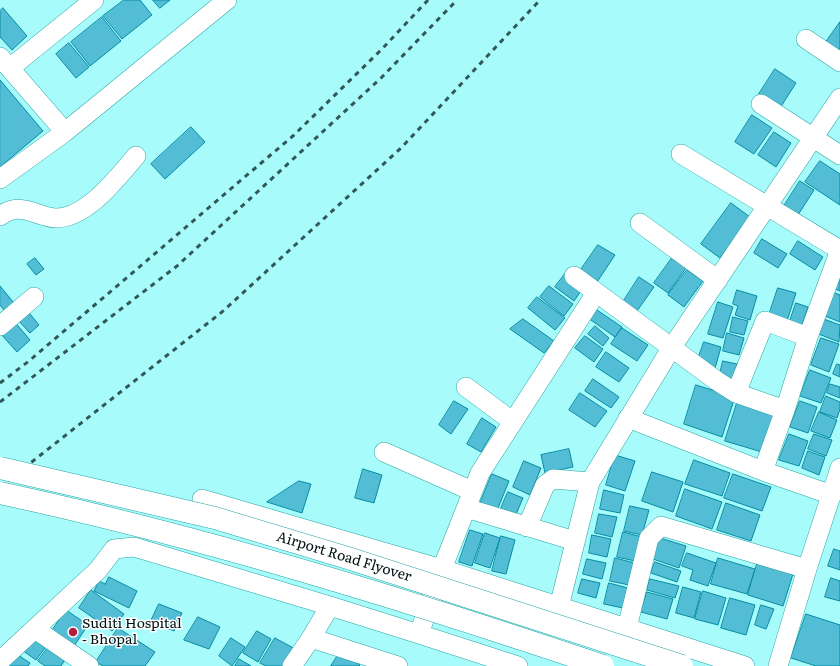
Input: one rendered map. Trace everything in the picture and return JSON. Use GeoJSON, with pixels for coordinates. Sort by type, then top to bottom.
{"type":"FeatureCollection","features":[{"type":"Feature","properties":{"kind":"main road","name":"Airport Road Flyover"},"geometry":{"type":"LineString","coordinates":[[0,468],[222,520],[351,559],[682,666]]}},
{"type":"Feature","properties":{"kind":"main road","name":"Airport Road Flyover"},"geometry":{"type":"LineString","coordinates":[[0,493],[216,545],[447,615],[603,666]]}},
{"type":"Feature","properties":{"kind":"street"},"geometry":{"type":"LineString","coordinates":[[65,132],[5,62],[94,0]]}},
{"type":"Feature","properties":{"kind":"street"},"geometry":{"type":"LineString","coordinates":[[0,179],[65,132],[227,0]]}},
{"type":"Feature","properties":{"kind":"street"},"geometry":{"type":"LineString","coordinates":[[806,39],[840,62]]}},
{"type":"Feature","properties":{"kind":"street"},"geometry":{"type":"LineString","coordinates":[[559,607],[590,482],[672,347],[814,139],[840,98]]}},
{"type":"Feature","properties":{"kind":"street"},"geometry":{"type":"LineString","coordinates":[[761,104],[840,155]]}},
{"type":"Feature","properties":{"kind":"street"},"geometry":{"type":"LineString","coordinates":[[681,154],[840,250],[808,337],[785,410],[763,471]]}},
{"type":"Feature","properties":{"kind":"street"},"geometry":{"type":"LineString","coordinates":[[0,216],[20,209],[55,218],[75,214],[92,203],[136,156]]}},
{"type":"Feature","properties":{"kind":"street"},"geometry":{"type":"LineString","coordinates":[[640,223],[718,280]]}},
{"type":"Feature","properties":{"kind":"street"},"geometry":{"type":"LineString","coordinates":[[574,276],[596,294],[672,347],[717,381],[736,392],[785,410]]}},
{"type":"Feature","properties":{"kind":"street"},"geometry":{"type":"LineString","coordinates":[[419,634],[442,569],[480,473],[512,421],[596,294]]}},
{"type":"Feature","properties":{"kind":"street"},"geometry":{"type":"LineString","coordinates":[[0,326],[34,297]]}},
{"type":"Feature","properties":{"kind":"street"},"geometry":{"type":"LineString","coordinates":[[736,392],[765,322],[808,337]]}},
{"type":"Feature","properties":{"kind":"street"},"geometry":{"type":"LineString","coordinates":[[466,387],[512,421]]}},
{"type":"Feature","properties":{"kind":"street"},"geometry":{"type":"LineString","coordinates":[[628,418],[763,471],[837,482],[807,569],[778,666]]}},
{"type":"Feature","properties":{"kind":"street"},"geometry":{"type":"LineString","coordinates":[[384,452],[469,500],[527,527],[575,541]]}},
{"type":"Feature","properties":{"kind":"street"},"geometry":{"type":"LineString","coordinates":[[527,527],[545,485],[553,479],[590,482]]}},
{"type":"Feature","properties":{"kind":"street"},"geometry":{"type":"LineString","coordinates":[[202,499],[442,569],[745,666]]}},
{"type":"Feature","properties":{"kind":"street"},"geometry":{"type":"LineString","coordinates":[[627,628],[649,538],[661,526],[807,569]]}},
{"type":"Feature","properties":{"kind":"street"},"geometry":{"type":"LineString","coordinates":[[0,661],[98,570],[114,549],[134,547],[330,606],[518,666]]}},
{"type":"Feature","properties":{"kind":"street"},"geometry":{"type":"LineString","coordinates":[[292,666],[330,606]]}},
{"type":"Feature","properties":{"kind":"street"},"geometry":{"type":"LineString","coordinates":[[35,629],[89,666]]}},
{"type":"Feature","properties":{"kind":"street"},"geometry":{"type":"LineString","coordinates":[[311,638],[398,666]]}},
{"type":"Feature","properties":{"kind":"building"},"geometry":{"type":"Polygon","coordinates":[[[124,0],[140,0],[152,15],[122,39],[103,16],[124,0]]]}},
{"type":"Feature","properties":{"kind":"building"},"geometry":{"type":"Polygon","coordinates":[[[153,0],[170,0],[160,8],[153,0]]]}},
{"type":"Feature","properties":{"kind":"building"},"geometry":{"type":"Polygon","coordinates":[[[3,8],[27,36],[12,50],[0,37],[0,11],[3,8]]]}},
{"type":"Feature","properties":{"kind":"building"},"geometry":{"type":"Polygon","coordinates":[[[102,17],[121,41],[90,66],[71,42],[102,17]]]}},
{"type":"Feature","properties":{"kind":"building"},"geometry":{"type":"Polygon","coordinates":[[[840,22],[840,48],[838,51],[826,42],[840,22]]]}},
{"type":"Feature","properties":{"kind":"building"},"geometry":{"type":"Polygon","coordinates":[[[69,43],[89,67],[76,78],[56,54],[69,43]]]}},
{"type":"Feature","properties":{"kind":"building"},"geometry":{"type":"Polygon","coordinates":[[[775,69],[796,83],[780,108],[759,94],[775,69]]]}},
{"type":"Feature","properties":{"kind":"building"},"geometry":{"type":"Polygon","coordinates":[[[0,80],[43,131],[0,167],[0,80]]]}},
{"type":"Feature","properties":{"kind":"building"},"geometry":{"type":"Polygon","coordinates":[[[752,115],[772,128],[754,154],[735,142],[752,115]]]}},
{"type":"Feature","properties":{"kind":"building"},"geometry":{"type":"Polygon","coordinates":[[[191,127],[205,142],[165,179],[151,164],[191,127]]]}},
{"type":"Feature","properties":{"kind":"building"},"geometry":{"type":"Polygon","coordinates":[[[774,132],[791,143],[776,167],[758,155],[774,132]]]}},
{"type":"Feature","properties":{"kind":"building"},"geometry":{"type":"Polygon","coordinates":[[[820,161],[840,174],[840,205],[805,182],[820,161]]]}},
{"type":"Feature","properties":{"kind":"building"},"geometry":{"type":"Polygon","coordinates":[[[800,181],[814,190],[798,215],[784,206],[800,181]]]}},
{"type":"Feature","properties":{"kind":"building"},"geometry":{"type":"Polygon","coordinates":[[[731,203],[750,217],[720,258],[701,244],[731,203]]]}},
{"type":"Feature","properties":{"kind":"building"},"geometry":{"type":"Polygon","coordinates":[[[762,239],[787,254],[778,268],[754,253],[762,239]]]}},
{"type":"Feature","properties":{"kind":"building"},"geometry":{"type":"Polygon","coordinates":[[[798,241],[823,257],[815,270],[790,254],[798,241]]]}},
{"type":"Feature","properties":{"kind":"building"},"geometry":{"type":"Polygon","coordinates":[[[598,245],[615,255],[597,282],[580,271],[598,245]]]}},
{"type":"Feature","properties":{"kind":"building"},"geometry":{"type":"Polygon","coordinates":[[[35,258],[44,269],[36,275],[27,264],[35,258]]]}},
{"type":"Feature","properties":{"kind":"building"},"geometry":{"type":"Polygon","coordinates":[[[672,258],[686,268],[668,293],[654,283],[672,258]]]}},
{"type":"Feature","properties":{"kind":"building"},"geometry":{"type":"Polygon","coordinates":[[[840,264],[840,291],[830,287],[840,264]]]}},
{"type":"Feature","properties":{"kind":"building"},"geometry":{"type":"Polygon","coordinates":[[[687,270],[703,281],[684,307],[668,295],[687,270]]]}},
{"type":"Feature","properties":{"kind":"building"},"geometry":{"type":"Polygon","coordinates":[[[565,274],[583,288],[574,301],[555,287],[565,274]]]}},
{"type":"Feature","properties":{"kind":"building"},"geometry":{"type":"Polygon","coordinates":[[[639,277],[654,287],[637,311],[623,302],[639,277]]]}},
{"type":"Feature","properties":{"kind":"building"},"geometry":{"type":"Polygon","coordinates":[[[0,286],[18,308],[9,316],[0,305],[0,286]]]}},
{"type":"Feature","properties":{"kind":"building"},"geometry":{"type":"Polygon","coordinates":[[[549,286],[573,304],[564,316],[540,297],[549,286]]]}},
{"type":"Feature","properties":{"kind":"building"},"geometry":{"type":"Polygon","coordinates":[[[778,288],[796,293],[786,324],[768,318],[778,288]]]}},
{"type":"Feature","properties":{"kind":"building"},"geometry":{"type":"Polygon","coordinates":[[[737,290],[757,296],[750,320],[735,315],[738,306],[733,304],[737,290]]]}},
{"type":"Feature","properties":{"kind":"building"},"geometry":{"type":"Polygon","coordinates":[[[830,291],[840,295],[840,322],[820,314],[830,291]]]}},
{"type":"Feature","properties":{"kind":"building"},"geometry":{"type":"Polygon","coordinates":[[[537,297],[565,318],[555,330],[528,308],[537,297]]]}},
{"type":"Feature","properties":{"kind":"building"},"geometry":{"type":"Polygon","coordinates":[[[718,302],[733,307],[723,338],[708,334],[718,302]]]}},
{"type":"Feature","properties":{"kind":"building"},"geometry":{"type":"Polygon","coordinates":[[[796,303],[808,307],[802,325],[790,321],[796,303]]]}},
{"type":"Feature","properties":{"kind":"building"},"geometry":{"type":"Polygon","coordinates":[[[594,308],[622,327],[615,337],[588,318],[594,308]]]}},
{"type":"Feature","properties":{"kind":"building"},"geometry":{"type":"Polygon","coordinates":[[[26,309],[39,325],[30,333],[16,318],[26,309]]]}},
{"type":"Feature","properties":{"kind":"building"},"geometry":{"type":"Polygon","coordinates":[[[733,317],[748,321],[744,335],[730,332],[733,317]]]}},
{"type":"Feature","properties":{"kind":"building"},"geometry":{"type":"Polygon","coordinates":[[[821,318],[840,325],[839,342],[816,333],[821,318]]]}},
{"type":"Feature","properties":{"kind":"building"},"geometry":{"type":"Polygon","coordinates":[[[523,319],[554,341],[544,353],[510,329],[523,319]]]}},
{"type":"Feature","properties":{"kind":"building"},"geometry":{"type":"Polygon","coordinates":[[[13,320],[30,340],[17,352],[0,333],[13,320]]]}},
{"type":"Feature","properties":{"kind":"building"},"geometry":{"type":"Polygon","coordinates":[[[595,326],[609,338],[603,346],[588,334],[595,326]]]}},
{"type":"Feature","properties":{"kind":"building"},"geometry":{"type":"Polygon","coordinates":[[[622,328],[648,345],[637,361],[611,344],[622,328]]]}},
{"type":"Feature","properties":{"kind":"building"},"geometry":{"type":"Polygon","coordinates":[[[727,333],[744,338],[739,355],[723,351],[727,333]]]}},
{"type":"Feature","properties":{"kind":"building"},"geometry":{"type":"Polygon","coordinates":[[[585,336],[603,349],[594,362],[575,348],[585,336]]]}},
{"type":"Feature","properties":{"kind":"building"},"geometry":{"type":"Polygon","coordinates":[[[821,338],[839,344],[829,372],[811,365],[821,338]]]}},
{"type":"Feature","properties":{"kind":"building"},"geometry":{"type":"Polygon","coordinates":[[[704,342],[721,347],[714,372],[697,362],[704,342]]]}},
{"type":"Feature","properties":{"kind":"building"},"geometry":{"type":"Polygon","coordinates":[[[606,352],[629,368],[619,382],[596,367],[606,352]]]}},
{"type":"Feature","properties":{"kind":"building"},"geometry":{"type":"Polygon","coordinates":[[[723,361],[737,364],[732,382],[719,378],[723,361]]]}},
{"type":"Feature","properties":{"kind":"building"},"geometry":{"type":"Polygon","coordinates":[[[837,364],[840,365],[840,377],[833,374],[837,364]]]}},
{"type":"Feature","properties":{"kind":"building"},"geometry":{"type":"Polygon","coordinates":[[[810,370],[831,378],[821,403],[800,396],[810,370]]]}},
{"type":"Feature","properties":{"kind":"building"},"geometry":{"type":"Polygon","coordinates":[[[593,379],[619,397],[611,408],[585,391],[593,379]]]}},
{"type":"Feature","properties":{"kind":"building"},"geometry":{"type":"Polygon","coordinates":[[[830,384],[840,387],[840,398],[827,393],[830,384]]]}},
{"type":"Feature","properties":{"kind":"building"},"geometry":{"type":"Polygon","coordinates":[[[696,385],[735,397],[722,437],[684,424],[696,385]]]}},
{"type":"Feature","properties":{"kind":"building"},"geometry":{"type":"Polygon","coordinates":[[[580,393],[607,411],[595,427],[569,410],[580,393]]]}},
{"type":"Feature","properties":{"kind":"building"},"geometry":{"type":"Polygon","coordinates":[[[826,396],[840,402],[840,409],[837,418],[820,412],[826,396]]]}},
{"type":"Feature","properties":{"kind":"building"},"geometry":{"type":"Polygon","coordinates":[[[738,400],[775,412],[762,452],[725,441],[738,400]]]}},
{"type":"Feature","properties":{"kind":"building"},"geometry":{"type":"Polygon","coordinates":[[[454,401],[468,409],[451,434],[439,425],[454,401]]]}},
{"type":"Feature","properties":{"kind":"building"},"geometry":{"type":"Polygon","coordinates":[[[800,401],[817,407],[808,433],[790,427],[800,401]]]}},
{"type":"Feature","properties":{"kind":"building"},"geometry":{"type":"Polygon","coordinates":[[[819,412],[837,420],[830,438],[811,431],[819,412]]]}},
{"type":"Feature","properties":{"kind":"building"},"geometry":{"type":"Polygon","coordinates":[[[482,418],[496,427],[481,452],[467,444],[482,418]]]}},
{"type":"Feature","properties":{"kind":"building"},"geometry":{"type":"Polygon","coordinates":[[[789,434],[808,441],[799,466],[779,460],[789,434]]]}},
{"type":"Feature","properties":{"kind":"building"},"geometry":{"type":"Polygon","coordinates":[[[814,434],[832,440],[826,456],[808,449],[814,434]]]}},
{"type":"Feature","properties":{"kind":"building"},"geometry":{"type":"Polygon","coordinates":[[[569,449],[573,467],[545,473],[541,455],[569,449]]]}},
{"type":"Feature","properties":{"kind":"building"},"geometry":{"type":"Polygon","coordinates":[[[808,451],[825,457],[819,475],[802,468],[808,451]]]}},
{"type":"Feature","properties":{"kind":"building"},"geometry":{"type":"Polygon","coordinates":[[[615,455],[635,461],[625,491],[606,485],[615,455]]]}},
{"type":"Feature","properties":{"kind":"building"},"geometry":{"type":"Polygon","coordinates":[[[694,460],[730,473],[722,496],[685,484],[694,460]]]}},
{"type":"Feature","properties":{"kind":"building"},"geometry":{"type":"Polygon","coordinates":[[[524,461],[541,468],[530,495],[513,487],[524,461]]]}},
{"type":"Feature","properties":{"kind":"building"},"geometry":{"type":"Polygon","coordinates":[[[363,469],[382,475],[374,503],[355,498],[363,469]]]}},
{"type":"Feature","properties":{"kind":"building"},"geometry":{"type":"Polygon","coordinates":[[[652,472],[683,482],[673,512],[642,501],[652,472]]]}},
{"type":"Feature","properties":{"kind":"building"},"geometry":{"type":"Polygon","coordinates":[[[492,474],[509,481],[496,513],[479,506],[492,474]]]}},
{"type":"Feature","properties":{"kind":"building"},"geometry":{"type":"Polygon","coordinates":[[[733,474],[771,487],[762,511],[724,498],[733,474]]]}},
{"type":"Feature","properties":{"kind":"building"},"geometry":{"type":"Polygon","coordinates":[[[299,481],[311,484],[302,513],[267,502],[299,481]]]}},
{"type":"Feature","properties":{"kind":"building"},"geometry":{"type":"Polygon","coordinates":[[[685,489],[722,502],[712,529],[676,516],[685,489]]]}},
{"type":"Feature","properties":{"kind":"building"},"geometry":{"type":"Polygon","coordinates":[[[604,490],[624,495],[620,513],[600,509],[604,490]]]}},
{"type":"Feature","properties":{"kind":"building"},"geometry":{"type":"Polygon","coordinates":[[[508,492],[523,498],[514,519],[499,513],[508,492]]]}},
{"type":"Feature","properties":{"kind":"building"},"geometry":{"type":"Polygon","coordinates":[[[726,503],[760,515],[751,541],[717,530],[726,503]]]}},
{"type":"Feature","properties":{"kind":"building"},"geometry":{"type":"Polygon","coordinates":[[[630,506],[649,510],[642,535],[624,531],[630,506]]]}},
{"type":"Feature","properties":{"kind":"building"},"geometry":{"type":"Polygon","coordinates":[[[599,514],[617,517],[612,537],[595,533],[599,514]]]}},
{"type":"Feature","properties":{"kind":"building"},"geometry":{"type":"Polygon","coordinates":[[[470,530],[483,534],[472,566],[459,562],[470,530]]]}},
{"type":"Feature","properties":{"kind":"building"},"geometry":{"type":"Polygon","coordinates":[[[623,532],[642,537],[635,561],[617,557],[623,532]]]}},
{"type":"Feature","properties":{"kind":"building"},"geometry":{"type":"Polygon","coordinates":[[[485,533],[500,538],[490,568],[475,563],[485,533]]]}},
{"type":"Feature","properties":{"kind":"building"},"geometry":{"type":"Polygon","coordinates":[[[592,535],[611,539],[607,557],[589,553],[592,535]]]}},
{"type":"Feature","properties":{"kind":"building"},"geometry":{"type":"Polygon","coordinates":[[[501,536],[515,540],[506,574],[492,571],[501,536]]]}},
{"type":"Feature","properties":{"kind":"building"},"geometry":{"type":"Polygon","coordinates":[[[657,537],[686,546],[679,568],[650,558],[657,537]]]}},
{"type":"Feature","properties":{"kind":"building"},"geometry":{"type":"Polygon","coordinates":[[[834,549],[840,551],[840,570],[828,566],[834,549]]]}},
{"type":"Feature","properties":{"kind":"building"},"geometry":{"type":"Polygon","coordinates":[[[687,553],[716,563],[708,586],[690,580],[693,570],[682,566],[687,553]]]}},
{"type":"Feature","properties":{"kind":"building"},"geometry":{"type":"Polygon","coordinates":[[[615,558],[635,563],[629,585],[610,581],[615,558]]]}},
{"type":"Feature","properties":{"kind":"building"},"geometry":{"type":"Polygon","coordinates":[[[718,558],[755,569],[747,594],[711,584],[718,558]]]}},
{"type":"Feature","properties":{"kind":"building"},"geometry":{"type":"Polygon","coordinates":[[[587,559],[606,563],[602,579],[583,574],[587,559]]]}},
{"type":"Feature","properties":{"kind":"building"},"geometry":{"type":"Polygon","coordinates":[[[655,562],[681,571],[677,582],[651,573],[655,562]]]}},
{"type":"Feature","properties":{"kind":"building"},"geometry":{"type":"Polygon","coordinates":[[[757,564],[793,574],[783,606],[748,595],[757,564]]]}},
{"type":"Feature","properties":{"kind":"building"},"geometry":{"type":"Polygon","coordinates":[[[109,577],[137,591],[129,608],[94,591],[99,581],[105,584],[109,577]]]}},
{"type":"Feature","properties":{"kind":"building"},"geometry":{"type":"Polygon","coordinates":[[[831,578],[840,581],[840,601],[825,597],[831,578]]]}},
{"type":"Feature","properties":{"kind":"building"},"geometry":{"type":"Polygon","coordinates":[[[582,579],[600,583],[596,598],[578,593],[582,579]]]}},
{"type":"Feature","properties":{"kind":"building"},"geometry":{"type":"Polygon","coordinates":[[[650,579],[679,586],[675,598],[647,590],[650,579]]]}},
{"type":"Feature","properties":{"kind":"building"},"geometry":{"type":"Polygon","coordinates":[[[609,583],[628,588],[623,608],[604,604],[609,583]]]}},
{"type":"Feature","properties":{"kind":"building"},"geometry":{"type":"Polygon","coordinates":[[[683,587],[701,592],[694,618],[676,613],[683,587]]]}},
{"type":"Feature","properties":{"kind":"building"},"geometry":{"type":"Polygon","coordinates":[[[91,590],[124,614],[112,631],[79,608],[91,590]]]}},
{"type":"Feature","properties":{"kind":"building"},"geometry":{"type":"Polygon","coordinates":[[[703,591],[726,598],[718,625],[695,619],[703,591]]]}},
{"type":"Feature","properties":{"kind":"building"},"geometry":{"type":"Polygon","coordinates":[[[647,592],[673,599],[667,619],[641,612],[647,592]]]}},
{"type":"Feature","properties":{"kind":"building"},"geometry":{"type":"Polygon","coordinates":[[[730,598],[755,605],[746,635],[721,628],[730,598]]]}},
{"type":"Feature","properties":{"kind":"building"},"geometry":{"type":"Polygon","coordinates":[[[159,604],[182,613],[174,631],[151,621],[159,604]]]}},
{"type":"Feature","properties":{"kind":"building"},"geometry":{"type":"Polygon","coordinates":[[[761,605],[774,609],[766,629],[755,625],[761,605]]]}},
{"type":"Feature","properties":{"kind":"building"},"geometry":{"type":"Polygon","coordinates":[[[66,610],[88,625],[74,646],[52,631],[66,610]]]}},
{"type":"Feature","properties":{"kind":"building"},"geometry":{"type":"Polygon","coordinates":[[[806,614],[840,625],[840,666],[816,666],[791,658],[806,614]]]}},
{"type":"Feature","properties":{"kind":"building"},"geometry":{"type":"Polygon","coordinates":[[[198,617],[220,627],[209,649],[184,640],[198,617]]]}},
{"type":"Feature","properties":{"kind":"building"},"geometry":{"type":"Polygon","coordinates":[[[118,628],[155,652],[145,666],[103,666],[96,662],[118,628]]]}},
{"type":"Feature","properties":{"kind":"building"},"geometry":{"type":"Polygon","coordinates":[[[257,631],[271,639],[258,662],[243,653],[257,631]]]}},
{"type":"Feature","properties":{"kind":"building"},"geometry":{"type":"Polygon","coordinates":[[[33,634],[48,644],[36,660],[22,650],[33,634]]]}},
{"type":"Feature","properties":{"kind":"building"},"geometry":{"type":"Polygon","coordinates":[[[231,638],[245,647],[232,666],[219,656],[231,638]]]}},
{"type":"Feature","properties":{"kind":"building"},"geometry":{"type":"Polygon","coordinates":[[[275,638],[297,650],[288,666],[266,666],[260,663],[275,638]]]}},
{"type":"Feature","properties":{"kind":"building"},"geometry":{"type":"Polygon","coordinates":[[[49,646],[66,658],[61,666],[45,666],[38,661],[49,646]]]}},
{"type":"Feature","properties":{"kind":"building"},"geometry":{"type":"Polygon","coordinates":[[[340,652],[360,665],[331,666],[340,652]]]}},
{"type":"Feature","properties":{"kind":"building"},"geometry":{"type":"Polygon","coordinates":[[[15,653],[30,663],[28,666],[5,666],[15,653]]]}},
{"type":"Feature","properties":{"kind":"building"},"geometry":{"type":"Polygon","coordinates":[[[239,659],[251,666],[235,666],[239,659]]]}},
{"type":"Feature","properties":{"kind":"railway"},"geometry":{"type":"LineString","coordinates":[[0,383],[29,361],[294,135],[382,49],[428,0]]}},
{"type":"Feature","properties":{"kind":"railway"},"geometry":{"type":"LineString","coordinates":[[0,402],[177,266],[381,78],[457,0]]}},
{"type":"Feature","properties":{"kind":"railway"},"geometry":{"type":"LineString","coordinates":[[0,487],[222,312],[401,148],[540,0]]}},
{"type":"Feature","properties":{"kind":"place","name":"Suditi Hospital - Bhopal"},"geometry":{"type":"Point","coordinates":[73,632]}}]}
